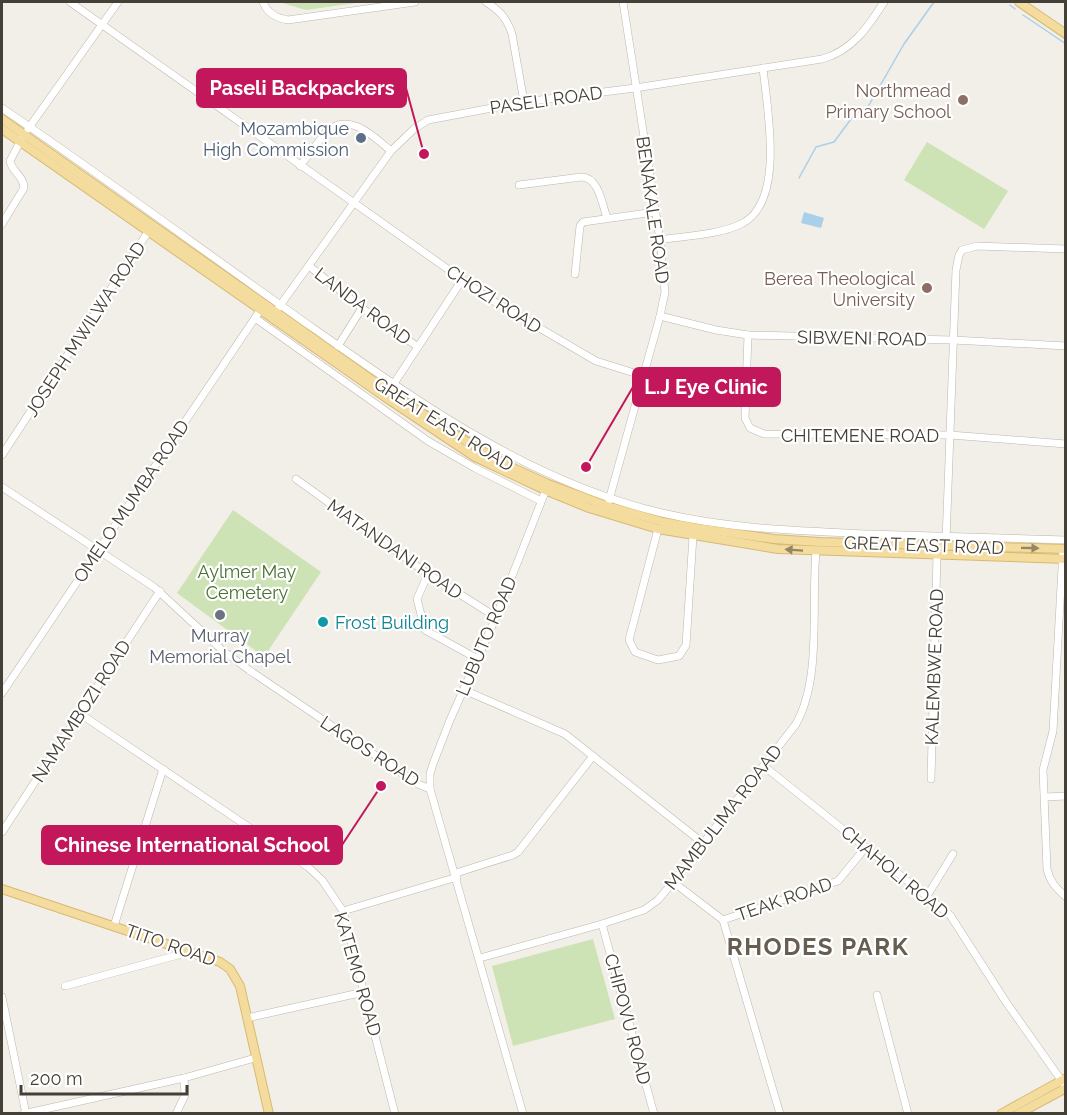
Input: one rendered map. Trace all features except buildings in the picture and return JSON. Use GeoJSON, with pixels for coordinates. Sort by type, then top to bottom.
{"type":"FeatureCollection","features":[{"type":"Feature","properties":{"kind":"main road"},"geometry":{"type":"LineString","coordinates":[[1024,3],[1065,34]]}},
{"type":"Feature","properties":{"kind":"main road","name":"GREAT EAST ROAD"},"geometry":{"type":"LineString","coordinates":[[2,119],[22,138],[148,232],[261,309],[389,391]]}},
{"type":"Feature","properties":{"kind":"main road","name":"GREAT EAST ROAD"},"geometry":{"type":"LineString","coordinates":[[2,129],[22,138],[278,309],[324,341],[475,457],[589,507],[658,529],[778,549],[1064,559]]}},
{"type":"Feature","properties":{"kind":"main road","name":"GREAT EAST ROAD"},"geometry":{"type":"LineString","coordinates":[[547,487],[608,502],[663,522],[774,539],[946,546],[1065,546]]}},
{"type":"Feature","properties":{"kind":"main road","name":"TITO ROAD"},"geometry":{"type":"LineString","coordinates":[[2,889],[191,951],[220,962],[231,969],[240,986],[269,1113]]}},
{"type":"Feature","properties":{"kind":"main road"},"geometry":{"type":"LineString","coordinates":[[1001,1113],[1065,1083]]}},
{"type":"Feature","properties":{"kind":"main road"},"geometry":{"type":"LineString","coordinates":[[1018,1113],[1065,1083]]}},
{"type":"Feature","properties":{"kind":"street","name":"CHOZI ROAD"},"geometry":{"type":"LineString","coordinates":[[70,2],[462,280],[583,354],[602,364],[644,376]]}},
{"type":"Feature","properties":{"kind":"street"},"geometry":{"type":"LineString","coordinates":[[2,224],[25,185],[11,166],[10,157],[118,2]]}},
{"type":"Feature","properties":{"kind":"street"},"geometry":{"type":"LineString","coordinates":[[263,2],[271,14],[288,20],[415,2]]}},
{"type":"Feature","properties":{"kind":"street"},"geometry":{"type":"LineString","coordinates":[[486,2],[499,11],[512,34],[524,102]]}},
{"type":"Feature","properties":{"kind":"street","name":"BENAKALE ROAD"},"geometry":{"type":"LineString","coordinates":[[608,502],[665,292],[660,240],[623,2]]}},
{"type":"Feature","properties":{"kind":"street","name":"PASELI ROAD"},"geometry":{"type":"LineString","coordinates":[[278,309],[391,151],[414,129],[428,120],[524,102],[635,88],[811,61],[838,53],[854,42],[866,30],[884,2]]}},
{"type":"Feature","properties":{"kind":"street"},"geometry":{"type":"LineString","coordinates":[[660,240],[730,229],[746,222],[762,205],[767,184],[770,138],[763,68]]}},
{"type":"Feature","properties":{"kind":"street"},"geometry":{"type":"LineString","coordinates":[[2,108],[278,309]]}},
{"type":"Feature","properties":{"kind":"street"},"geometry":{"type":"LineString","coordinates":[[300,166],[326,132],[343,124],[360,127],[391,151]]}},
{"type":"Feature","properties":{"kind":"street"},"geometry":{"type":"LineString","coordinates":[[519,185],[589,177],[594,183],[607,218]]}},
{"type":"Feature","properties":{"kind":"street"},"geometry":{"type":"LineString","coordinates":[[575,274],[580,226],[586,220],[655,212]]}},
{"type":"Feature","properties":{"kind":"street","name":"JOSEPH MWILWA ROAD"},"geometry":{"type":"LineString","coordinates":[[2,455],[148,232]]}},
{"type":"Feature","properties":{"kind":"street"},"geometry":{"type":"LineString","coordinates":[[946,546],[952,340],[959,255],[966,248],[976,246],[1065,249]]}},
{"type":"Feature","properties":{"kind":"street","name":"LANDA ROAD"},"geometry":{"type":"LineString","coordinates":[[309,266],[362,308],[418,347]]}},
{"type":"Feature","properties":{"kind":"street"},"geometry":{"type":"LineString","coordinates":[[389,391],[462,280]]}},
{"type":"Feature","properties":{"kind":"street"},"geometry":{"type":"LineString","coordinates":[[338,345],[362,308]]}},
{"type":"Feature","properties":{"kind":"street","name":"OMELO MUMBA ROAD"},"geometry":{"type":"LineString","coordinates":[[2,693],[261,309]]}},
{"type":"Feature","properties":{"kind":"street","name":"SIBWENI ROAD"},"geometry":{"type":"LineString","coordinates":[[660,316],[747,335],[952,340],[1065,346]]}},
{"type":"Feature","properties":{"kind":"street"},"geometry":{"type":"LineString","coordinates":[[255,318],[428,441],[475,468],[541,501]]}},
{"type":"Feature","properties":{"kind":"street","name":"CHITEMENE ROAD"},"geometry":{"type":"LineString","coordinates":[[747,335],[745,418],[750,428],[764,434],[950,435],[1065,444]]}},
{"type":"Feature","properties":{"kind":"street"},"geometry":{"type":"LineString","coordinates":[[324,341],[338,345],[389,391],[447,419],[520,461],[608,502],[663,513],[776,530],[946,536],[1065,546],[1053,731],[1043,770],[1047,869],[1049,878],[1065,897]]}},
{"type":"Feature","properties":{"kind":"street","name":"MATANDANI ROAD"},"geometry":{"type":"LineString","coordinates":[[296,479],[428,574],[496,617]]}},
{"type":"Feature","properties":{"kind":"street","name":"LAGOS ROAD"},"geometry":{"type":"LineString","coordinates":[[2,487],[160,591],[235,660],[418,784],[430,789],[523,1113]]}},
{"type":"Feature","properties":{"kind":"street","name":"LUBUTO ROAD"},"geometry":{"type":"LineString","coordinates":[[430,789],[433,764],[496,617],[547,487]]}},
{"type":"Feature","properties":{"kind":"street"},"geometry":{"type":"LineString","coordinates":[[658,529],[629,640],[634,652],[658,660],[679,656],[686,645],[693,536]]}},
{"type":"Feature","properties":{"kind":"street","name":"MAMBULIMA ROAAD"},"geometry":{"type":"LineString","coordinates":[[480,958],[644,910],[658,900],[673,882],[796,724],[808,699],[816,552]]}},
{"type":"Feature","properties":{"kind":"street","name":"KALEMBWE ROAD"},"geometry":{"type":"LineString","coordinates":[[931,779],[937,556]]}},
{"type":"Feature","properties":{"kind":"street"},"geometry":{"type":"LineString","coordinates":[[428,574],[417,599],[425,630],[478,659]]}},
{"type":"Feature","properties":{"kind":"street","name":"NAMAMBOZI ROAD"},"geometry":{"type":"LineString","coordinates":[[2,832],[160,591]]}},
{"type":"Feature","properties":{"kind":"street"},"geometry":{"type":"LineString","coordinates":[[464,690],[565,734],[703,843]]}},
{"type":"Feature","properties":{"kind":"street","name":"KATEMO ROAD"},"geometry":{"type":"LineString","coordinates":[[79,713],[315,873],[329,889],[343,911],[395,1113]]}},
{"type":"Feature","properties":{"kind":"street"},"geometry":{"type":"LineString","coordinates":[[343,911],[456,875],[518,852],[593,756]]}},
{"type":"Feature","properties":{"kind":"street","name":"CHAHOLI ROAD"},"geometry":{"type":"LineString","coordinates":[[764,766],[950,915],[1006,1002],[1065,1083]]}},
{"type":"Feature","properties":{"kind":"street"},"geometry":{"type":"LineString","coordinates":[[114,926],[163,770]]}},
{"type":"Feature","properties":{"kind":"street"},"geometry":{"type":"LineString","coordinates":[[1045,797],[1065,796]]}},
{"type":"Feature","properties":{"kind":"street","name":"TEAK ROAD"},"geometry":{"type":"LineString","coordinates":[[723,920],[838,881],[866,848]]}},
{"type":"Feature","properties":{"kind":"street"},"geometry":{"type":"LineString","coordinates":[[927,896],[953,854]]}},
{"type":"Feature","properties":{"kind":"street"},"geometry":{"type":"LineString","coordinates":[[673,882],[723,920],[780,1113]]}},
{"type":"Feature","properties":{"kind":"street","name":"CHIPOVU ROAD"},"geometry":{"type":"LineString","coordinates":[[602,924],[654,1113]]}},
{"type":"Feature","properties":{"kind":"street"},"geometry":{"type":"LineString","coordinates":[[65,986],[191,951]]}},
{"type":"Feature","properties":{"kind":"street"},"geometry":{"type":"LineString","coordinates":[[247,1018],[364,992]]}},
{"type":"Feature","properties":{"kind":"street"},"geometry":{"type":"LineString","coordinates":[[877,995],[908,1113]]}},
{"type":"Feature","properties":{"kind":"street"},"geometry":{"type":"LineString","coordinates":[[2,999],[25,1113],[184,1078],[255,1058]]}},
{"type":"Feature","properties":{"kind":"street"},"geometry":{"type":"LineString","coordinates":[[176,1113],[185,1095],[184,1078]]}},
{"type":"Feature","properties":{"kind":"green space"},"geometry":{"type":"Polygon","coordinates":[[[279,2],[363,2],[306,10],[279,2]]]}},
{"type":"Feature","properties":{"kind":"green space"},"geometry":{"type":"Polygon","coordinates":[[[927,142],[1008,191],[984,229],[904,180],[927,142]]]}},
{"type":"Feature","properties":{"kind":"green space","name":"Aylmer May Cemetery"},"geometry":{"type":"Polygon","coordinates":[[[233,510],[321,572],[264,657],[177,593],[233,510]]]}},
{"type":"Feature","properties":{"kind":"green space"},"geometry":{"type":"Polygon","coordinates":[[[593,939],[615,1019],[513,1046],[492,966],[593,939]]]}},
{"type":"Feature","properties":{"kind":"water"},"geometry":{"type":"Polygon","coordinates":[[[804,212],[824,218],[821,228],[801,223],[804,212]]]}},
{"type":"Feature","properties":{"kind":"waterway"},"geometry":{"type":"LineString","coordinates":[[799,178],[816,147],[834,142],[854,115],[869,105],[904,44],[934,2]]}},
{"type":"Feature","properties":{"kind":"waterway"},"geometry":{"type":"LineString","coordinates":[[1010,5],[1015,9]]}},
{"type":"Feature","properties":{"kind":"waterway"},"geometry":{"type":"LineString","coordinates":[[1023,15],[1066,44]]}},
{"type":"Feature","properties":{"kind":"place","name":"Northmead Primary School"},"geometry":{"type":"Point","coordinates":[963,100]}},
{"type":"Feature","properties":{"kind":"place","name":"Mozambique High Commission"},"geometry":{"type":"Point","coordinates":[361,138]}},
{"type":"Feature","properties":{"kind":"place","name":"Paseli Backpackers"},"geometry":{"type":"Point","coordinates":[424,154]}},
{"type":"Feature","properties":{"kind":"place","name":"Berea Theological University"},"geometry":{"type":"Point","coordinates":[927,288]}},
{"type":"Feature","properties":{"kind":"place","name":"L.J Eye Clinic"},"geometry":{"type":"Point","coordinates":[586,467]}},
{"type":"Feature","properties":{"kind":"place","name":"Murray Memorial Chapel"},"geometry":{"type":"Point","coordinates":[220,615]}},
{"type":"Feature","properties":{"kind":"place","name":"Frost Building"},"geometry":{"type":"Point","coordinates":[323,622]}},
{"type":"Feature","properties":{"kind":"place","name":"Chinese International School"},"geometry":{"type":"Point","coordinates":[381,786]}},
{"type":"Feature","properties":{"kind":"district","name":"RHODES PARK"},"geometry":{"type":"Point","coordinates":[818,946]}}]}
